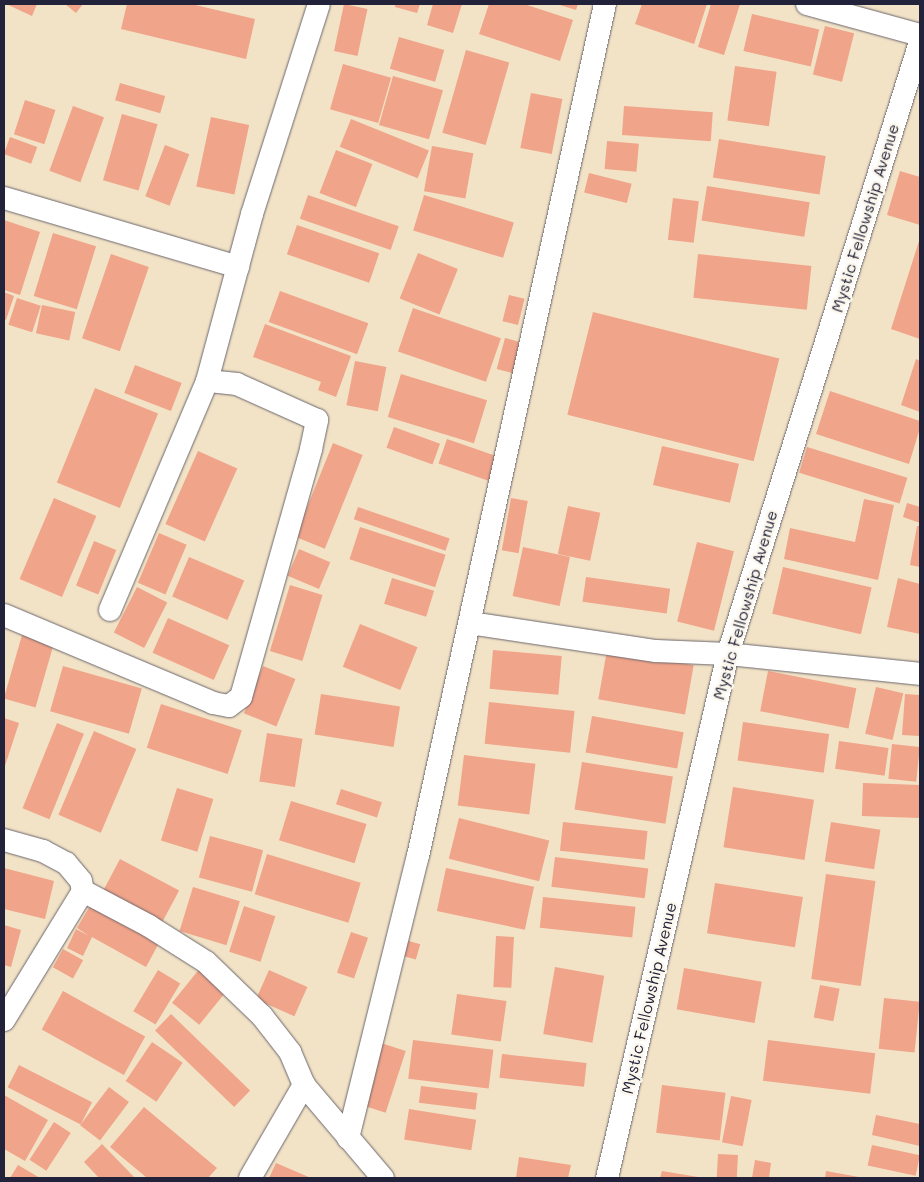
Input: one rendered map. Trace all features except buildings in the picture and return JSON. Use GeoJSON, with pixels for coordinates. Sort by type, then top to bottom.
{"type":"FeatureCollection","features":[{"type":"Feature","properties":{"kind":"street"},"geometry":{"type":"LineString","coordinates":[[110,610],[206,381],[252,214],[319,4]]}},
{"type":"Feature","properties":{"kind":"street"},"geometry":{"type":"LineString","coordinates":[[348,1138],[418,856],[605,4]]}},
{"type":"Feature","properties":{"kind":"street"},"geometry":{"type":"LineString","coordinates":[[807,4],[920,35]]}},
{"type":"Feature","properties":{"kind":"street","name":"Mystic Fellowship Avenue"},"geometry":{"type":"LineString","coordinates":[[608,1178],[728,654],[920,42]]}},
{"type":"Feature","properties":{"kind":"street"},"geometry":{"type":"LineString","coordinates":[[4,198],[238,267]]}},
{"type":"Feature","properties":{"kind":"street"},"geometry":{"type":"LineString","coordinates":[[4,615],[213,703],[229,706],[241,697],[309,459],[317,420],[237,384],[206,381]]}},
{"type":"Feature","properties":{"kind":"street"},"geometry":{"type":"LineString","coordinates":[[470,624],[656,651],[728,654],[920,674]]}},
{"type":"Feature","properties":{"kind":"street"},"geometry":{"type":"LineString","coordinates":[[4,840],[43,852],[66,863],[81,881],[83,891],[4,1020]]}},
{"type":"Feature","properties":{"kind":"street"},"geometry":{"type":"LineString","coordinates":[[83,891],[149,926],[206,962],[262,1016],[290,1052],[304,1084],[383,1178]]}},
{"type":"Feature","properties":{"kind":"street"},"geometry":{"type":"LineString","coordinates":[[250,1178],[304,1084]]}}]}
